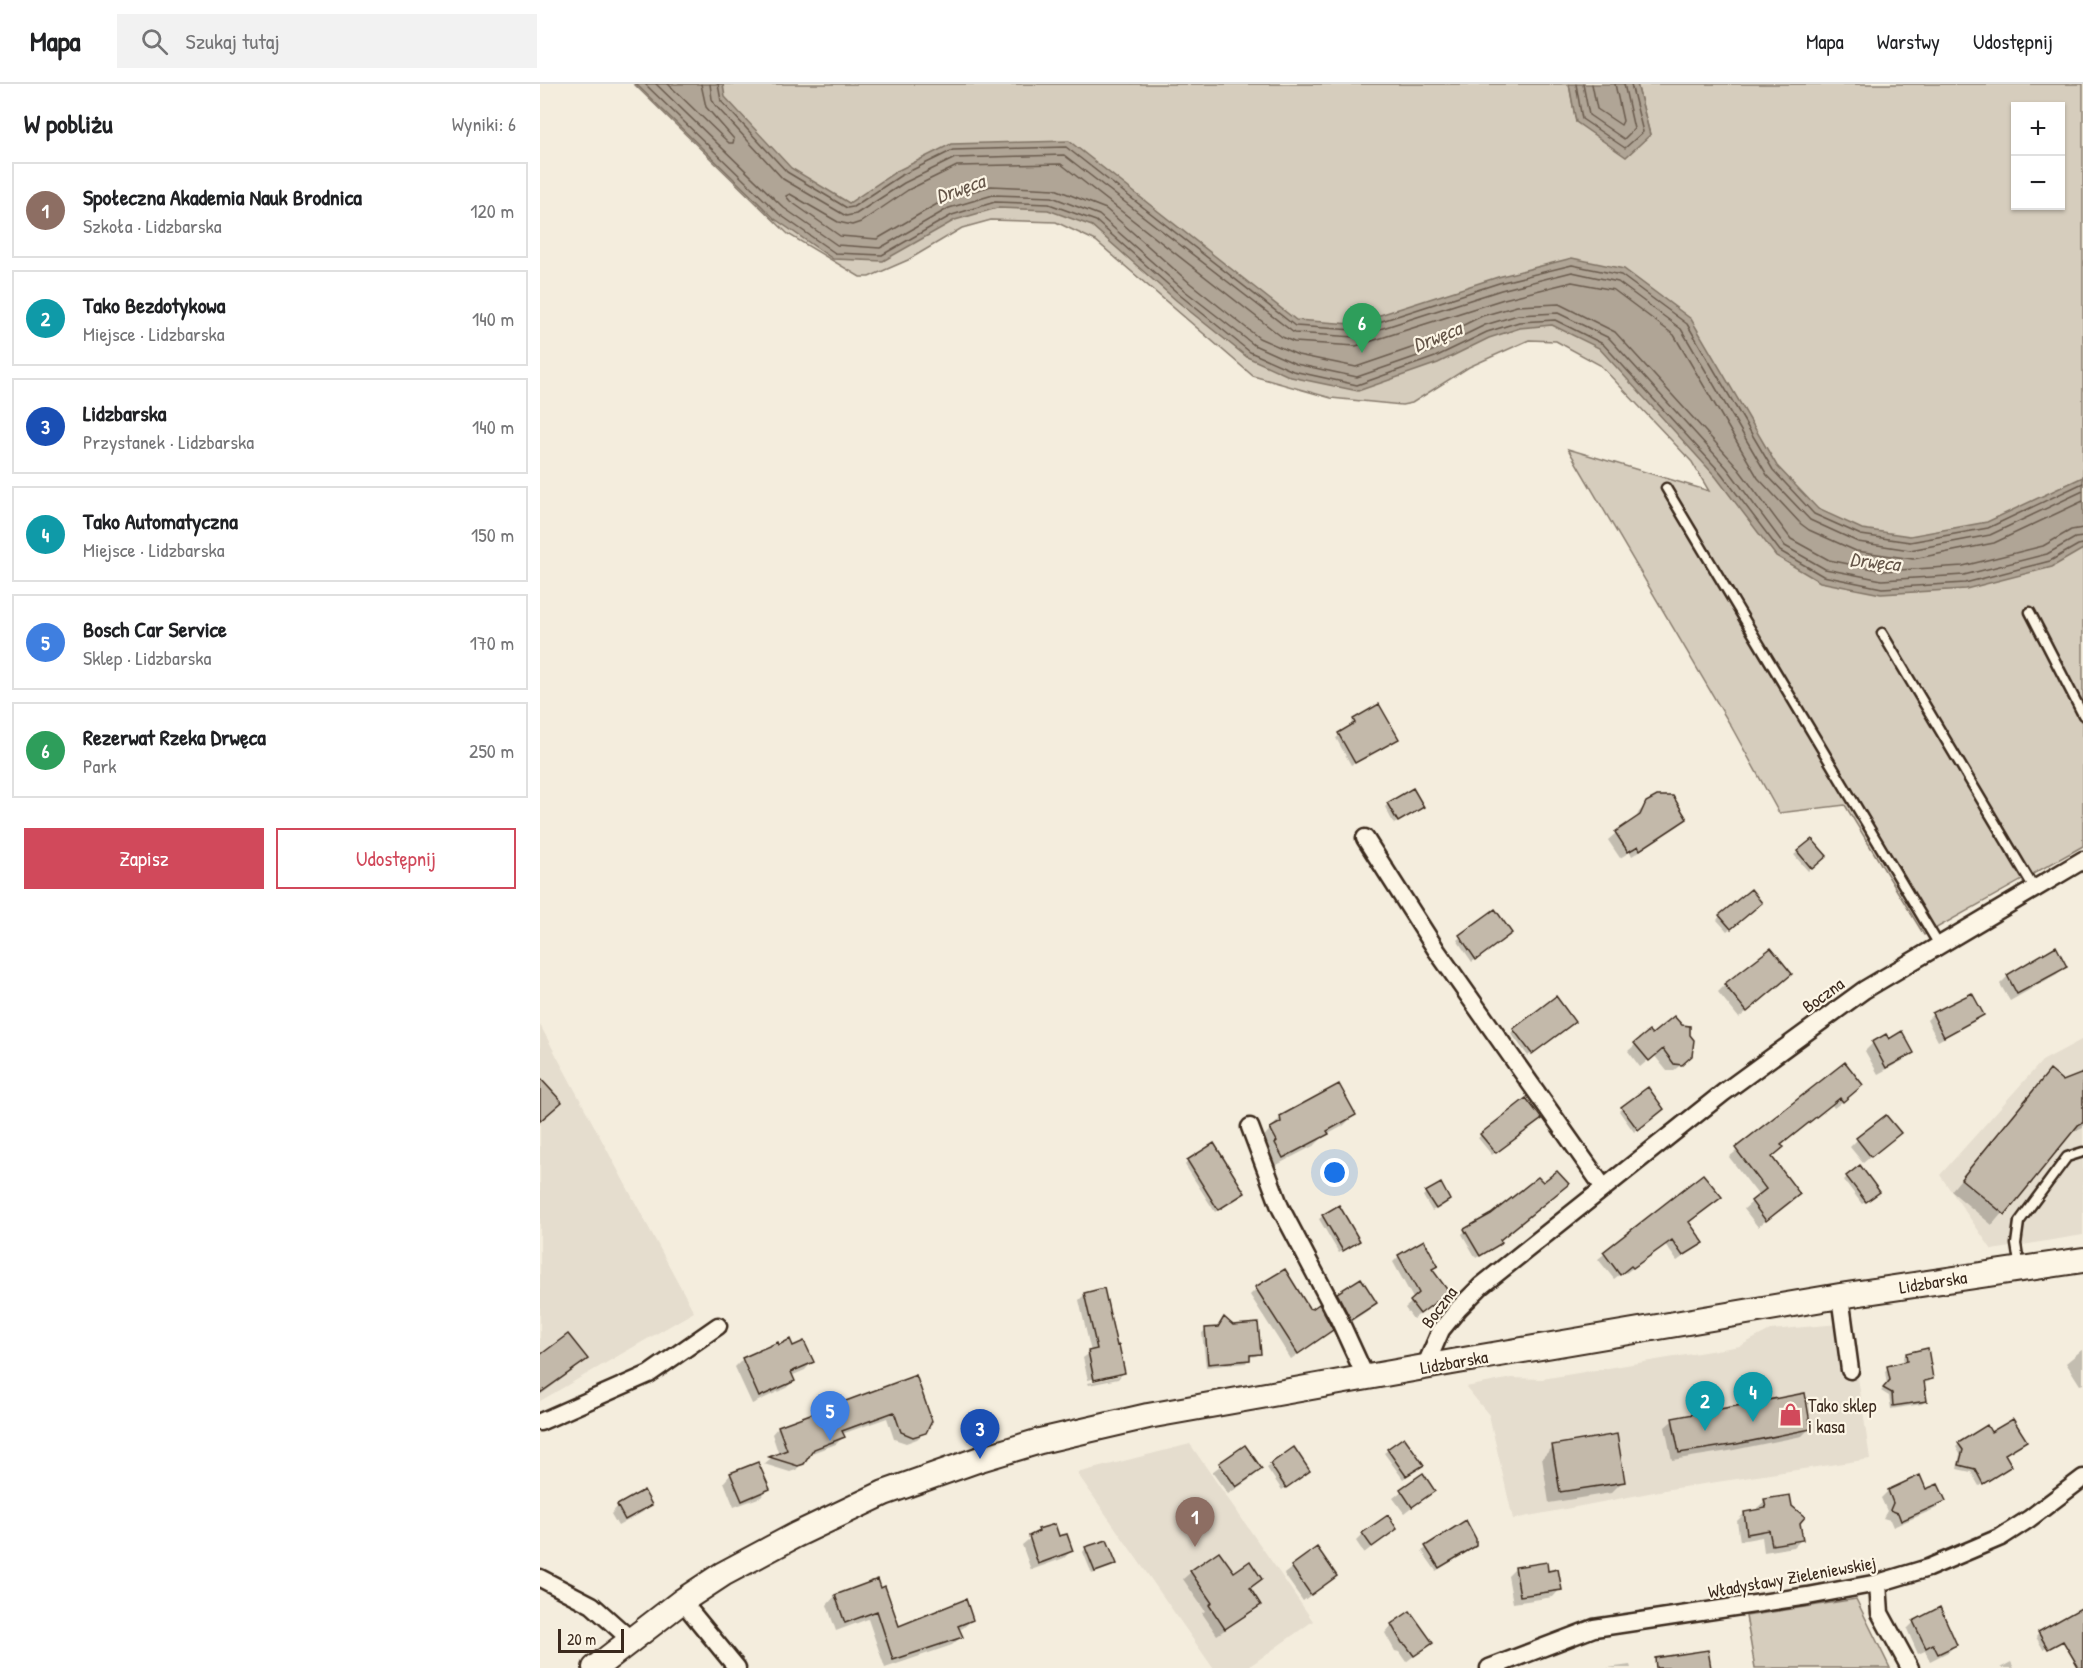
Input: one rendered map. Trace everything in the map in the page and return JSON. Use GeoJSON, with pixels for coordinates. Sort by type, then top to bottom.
{"type":"FeatureCollection","features":[{"type":"Feature","properties":{"kind":"main road","name":"Lidzbarska"},"geometry":{"type":"LineString","coordinates":[[595,1668],[682,1601],[723,1574],[795,1535],[884,1493],[980,1459],[1040,1442],[1148,1416],[1425,1367],[1840,1296],[2083,1260]]}},
{"type":"Feature","properties":{"kind":"street"},"geometry":{"type":"LineString","coordinates":[[1365,838],[1437,951],[1604,1188]]}},
{"type":"Feature","properties":{"kind":"street","name":"Boczna"},"geometry":{"type":"LineString","coordinates":[[1425,1367],[1441,1330],[1481,1286],[1723,1093],[1854,997],[2083,860]]}},
{"type":"Feature","properties":{"kind":"street"},"geometry":{"type":"LineString","coordinates":[[1250,1127],[1280,1208],[1338,1317],[1366,1378]]}},
{"type":"Feature","properties":{"kind":"street"},"geometry":{"type":"LineString","coordinates":[[1840,1296],[1850,1370]]}},
{"type":"Feature","properties":{"kind":"street"},"geometry":{"type":"LineString","coordinates":[[540,1422],[649,1374],[718,1326]]}},
{"type":"Feature","properties":{"kind":"street","name":"Władysławy Zieleniewskiej"},"geometry":{"type":"LineString","coordinates":[[1489,1668],[1594,1628],[1808,1596],[1878,1583],[1928,1568],[2001,1537],[2083,1478]]}},
{"type":"Feature","properties":{"kind":"street"},"geometry":{"type":"LineString","coordinates":[[540,1578],[592,1605],[630,1639]]}},
{"type":"Feature","properties":{"kind":"street"},"geometry":{"type":"LineString","coordinates":[[1878,1583],[1880,1613],[1910,1668]]}},
{"type":"Feature","properties":{"kind":"street"},"geometry":{"type":"LineString","coordinates":[[682,1601],[737,1668]]}},
{"type":"Feature","properties":{"kind":"lane"},"geometry":{"type":"LineString","coordinates":[[1666,488],[1939,945]]}},
{"type":"Feature","properties":{"kind":"lane"},"geometry":{"type":"LineString","coordinates":[[2030,612],[2083,715]]}},
{"type":"Feature","properties":{"kind":"lane"},"geometry":{"type":"LineString","coordinates":[[1882,633],[2034,888]]}},
{"type":"Feature","properties":{"kind":"lane"},"geometry":{"type":"LineString","coordinates":[[2020,1269],[2016,1244],[2019,1222],[2067,1157],[2083,1152]]}},
{"type":"Feature","properties":{"kind":"shaded area"},"geometry":{"type":"Polygon","coordinates":[[[634,84],[1569,84],[1576,122],[1650,134],[1637,84],[2083,84],[2083,846],[1924,935],[1845,805],[1779,813],[1731,726],[1568,449],[1709,491],[1692,462],[1600,365],[1556,341],[1529,340],[1469,367],[1412,403],[1402,405],[1331,398],[1253,376],[1096,241],[1056,222],[991,220],[962,228],[908,260],[869,277],[860,277],[788,234],[634,84]]]}},
{"type":"Feature","properties":{"kind":"shaded area"},"geometry":{"type":"Polygon","coordinates":[[[540,1025],[694,1312],[540,1401],[540,1025]]]}},
{"type":"Feature","properties":{"kind":"shaded area"},"geometry":{"type":"Polygon","coordinates":[[[2083,1039],[2083,1235],[1992,1250],[1940,1175],[2042,1061],[2083,1039]]]}},
{"type":"Feature","properties":{"kind":"shaded area"},"geometry":{"type":"Polygon","coordinates":[[[1850,1323],[1870,1459],[1670,1489],[1513,1519],[1489,1415],[1466,1387],[1512,1378],[1542,1379],[1740,1346],[1770,1330],[1850,1323]]]}},
{"type":"Feature","properties":{"kind":"shaded area"},"geometry":{"type":"Polygon","coordinates":[[[1190,1444],[1313,1621],[1247,1668],[1213,1668],[1077,1473],[1190,1444]]]}},
{"type":"Feature","properties":{"kind":"shaded area"},"geometry":{"type":"Polygon","coordinates":[[[1856,1599],[1890,1668],[1755,1668],[1746,1616],[1856,1599]]]}},
{"type":"Feature","properties":{"kind":"water","name":"Drwęca"},"geometry":{"type":"Polygon","coordinates":[[[636,84],[723,84],[725,97],[791,168],[849,203],[897,171],[951,144],[1069,141],[1296,320],[1352,324],[1498,277],[1572,258],[1624,269],[1691,319],[1777,466],[1818,509],[1862,529],[1910,536],[1987,522],[2083,477],[2083,549],[2052,567],[1966,589],[1881,594],[1820,582],[1776,556],[1716,477],[1599,348],[1552,325],[1520,328],[1489,338],[1438,363],[1358,391],[1291,377],[1247,357],[1177,301],[1092,226],[1048,210],[997,208],[955,220],[883,261],[833,259],[775,219],[636,84]]]}},
{"type":"Feature","properties":{"kind":"water"},"geometry":{"type":"Polygon","coordinates":[[[1569,84],[1637,84],[1650,135],[1626,157],[1576,122],[1569,84]]]}},
{"type":"Feature","properties":{"kind":"building"},"geometry":{"type":"Polygon","coordinates":[[[1379,704],[1399,739],[1355,763],[1338,733],[1355,723],[1353,719],[1379,704]]]}},
{"type":"Feature","properties":{"kind":"building"},"geometry":{"type":"Polygon","coordinates":[[[1413,788],[1424,807],[1398,822],[1387,803],[1413,788]]]}},
{"type":"Feature","properties":{"kind":"building"},"geometry":{"type":"Polygon","coordinates":[[[1657,796],[1673,796],[1687,819],[1640,850],[1638,846],[1628,852],[1615,832],[1640,815],[1646,802],[1657,796]]]}},
{"type":"Feature","properties":{"kind":"building"},"geometry":{"type":"Polygon","coordinates":[[[1812,839],[1827,856],[1812,869],[1797,851],[1812,839]]]}},
{"type":"Feature","properties":{"kind":"building"},"geometry":{"type":"Polygon","coordinates":[[[1751,889],[1762,903],[1731,929],[1719,915],[1751,889]]]}},
{"type":"Feature","properties":{"kind":"building"},"geometry":{"type":"Polygon","coordinates":[[[1495,909],[1512,933],[1476,960],[1459,935],[1495,909]]]}},
{"type":"Feature","properties":{"kind":"building"},"geometry":{"type":"Polygon","coordinates":[[[2056,946],[2067,967],[2017,994],[2007,975],[2056,946]]]}},
{"type":"Feature","properties":{"kind":"building"},"geometry":{"type":"Polygon","coordinates":[[[1771,948],[1792,974],[1747,1012],[1724,984],[1771,948]]]}},
{"type":"Feature","properties":{"kind":"building"},"geometry":{"type":"Polygon","coordinates":[[[1972,993],[1984,1015],[1944,1037],[1932,1013],[1972,993]]]}},
{"type":"Feature","properties":{"kind":"building"},"geometry":{"type":"Polygon","coordinates":[[[1556,996],[1575,1022],[1532,1054],[1513,1029],[1556,996]]]}},
{"type":"Feature","properties":{"kind":"building"},"geometry":{"type":"Polygon","coordinates":[[[1674,1016],[1682,1025],[1690,1026],[1690,1035],[1694,1040],[1692,1056],[1682,1065],[1674,1064],[1663,1049],[1649,1061],[1634,1043],[1649,1031],[1652,1034],[1674,1016]]]}},
{"type":"Feature","properties":{"kind":"building"},"geometry":{"type":"Polygon","coordinates":[[[1902,1031],[1914,1053],[1886,1068],[1872,1042],[1886,1034],[1889,1039],[1902,1031]]]}},
{"type":"Feature","properties":{"kind":"building"},"geometry":{"type":"Polygon","coordinates":[[[1845,1062],[1863,1085],[1843,1102],[1840,1098],[1781,1145],[1784,1147],[1772,1157],[1800,1194],[1766,1221],[1751,1201],[1766,1189],[1735,1148],[1845,1062]]]}},
{"type":"Feature","properties":{"kind":"building"},"geometry":{"type":"Polygon","coordinates":[[[2050,1070],[2063,1081],[2083,1073],[2083,1123],[2079,1124],[2005,1215],[1961,1179],[2050,1070]]]}},
{"type":"Feature","properties":{"kind":"building"},"geometry":{"type":"Polygon","coordinates":[[[540,1078],[562,1102],[540,1121],[540,1078]]]}},
{"type":"Feature","properties":{"kind":"building"},"geometry":{"type":"Polygon","coordinates":[[[1339,1084],[1356,1115],[1327,1131],[1329,1134],[1283,1158],[1270,1128],[1281,1122],[1280,1116],[1339,1084]]]}},
{"type":"Feature","properties":{"kind":"building"},"geometry":{"type":"Polygon","coordinates":[[[1648,1087],[1664,1109],[1638,1130],[1621,1107],[1648,1087]]]}},
{"type":"Feature","properties":{"kind":"building"},"geometry":{"type":"Polygon","coordinates":[[[1526,1098],[1542,1119],[1496,1153],[1480,1134],[1526,1098]]]}},
{"type":"Feature","properties":{"kind":"building"},"geometry":{"type":"Polygon","coordinates":[[[1886,1115],[1901,1133],[1871,1157],[1856,1138],[1886,1115]]]}},
{"type":"Feature","properties":{"kind":"building"},"geometry":{"type":"Polygon","coordinates":[[[1214,1143],[1245,1193],[1218,1210],[1187,1160],[1214,1143]]]}},
{"type":"Feature","properties":{"kind":"building"},"geometry":{"type":"Polygon","coordinates":[[[1860,1165],[1880,1192],[1866,1202],[1846,1176],[1860,1165]]]}},
{"type":"Feature","properties":{"kind":"building"},"geometry":{"type":"Polygon","coordinates":[[[1557,1171],[1569,1184],[1500,1240],[1502,1243],[1480,1256],[1464,1229],[1491,1214],[1538,1177],[1543,1182],[1557,1171]]]}},
{"type":"Feature","properties":{"kind":"building"},"geometry":{"type":"Polygon","coordinates":[[[1703,1174],[1722,1197],[1689,1222],[1704,1243],[1683,1256],[1672,1240],[1620,1275],[1603,1252],[1703,1174]]]}},
{"type":"Feature","properties":{"kind":"building"},"geometry":{"type":"Polygon","coordinates":[[[1441,1183],[1450,1200],[1436,1209],[1425,1192],[1441,1183]]]}},
{"type":"Feature","properties":{"kind":"building"},"geometry":{"type":"Polygon","coordinates":[[[1339,1205],[1360,1241],[1343,1251],[1322,1215],[1339,1205]]]}},
{"type":"Feature","properties":{"kind":"building"},"geometry":{"type":"Polygon","coordinates":[[[1424,1240],[1438,1266],[1432,1269],[1449,1292],[1420,1314],[1410,1301],[1419,1293],[1398,1255],[1424,1240]]]}},
{"type":"Feature","properties":{"kind":"building"},"geometry":{"type":"Polygon","coordinates":[[[1285,1269],[1309,1308],[1312,1309],[1319,1304],[1333,1330],[1298,1354],[1255,1287],[1285,1269]]]}},
{"type":"Feature","properties":{"kind":"building"},"geometry":{"type":"Polygon","coordinates":[[[1361,1278],[1377,1303],[1351,1320],[1337,1293],[1361,1278]]]}},
{"type":"Feature","properties":{"kind":"building"},"geometry":{"type":"Polygon","coordinates":[[[1104,1288],[1125,1373],[1094,1380],[1088,1351],[1097,1349],[1084,1293],[1104,1288]]]}},
{"type":"Feature","properties":{"kind":"building"},"geometry":{"type":"Polygon","coordinates":[[[1224,1317],[1233,1325],[1258,1323],[1261,1354],[1250,1355],[1250,1360],[1208,1364],[1205,1328],[1218,1327],[1224,1317]]]}},
{"type":"Feature","properties":{"kind":"building"},"geometry":{"type":"Polygon","coordinates":[[[568,1334],[588,1359],[540,1393],[540,1355],[568,1334]]]}},
{"type":"Feature","properties":{"kind":"building"},"geometry":{"type":"Polygon","coordinates":[[[790,1339],[793,1346],[804,1341],[814,1362],[791,1372],[795,1381],[759,1397],[742,1358],[790,1339]]]}},
{"type":"Feature","properties":{"kind":"building"},"geometry":{"type":"Polygon","coordinates":[[[1928,1348],[1933,1379],[1924,1381],[1927,1401],[1893,1406],[1892,1393],[1883,1388],[1890,1380],[1887,1366],[1907,1361],[1906,1353],[1928,1348]]]}},
{"type":"Feature","properties":{"kind":"building"},"geometry":{"type":"Polygon","coordinates":[[[916,1375],[932,1421],[926,1433],[913,1437],[901,1432],[894,1412],[842,1431],[845,1437],[814,1449],[804,1464],[798,1466],[769,1457],[787,1450],[778,1426],[916,1375]]]}},
{"type":"Feature","properties":{"kind":"building"},"geometry":{"type":"Polygon","coordinates":[[[1805,1393],[1811,1429],[1679,1453],[1672,1418],[1805,1393]]]}},
{"type":"Feature","properties":{"kind":"building"},"geometry":{"type":"Polygon","coordinates":[[[2013,1419],[2027,1441],[2005,1454],[2012,1466],[1983,1484],[1975,1469],[1959,1465],[1963,1450],[1958,1443],[1987,1425],[1991,1432],[2013,1419]]]}},
{"type":"Feature","properties":{"kind":"building"},"geometry":{"type":"Polygon","coordinates":[[[1617,1434],[1625,1482],[1560,1492],[1552,1445],[1617,1434]]]}},
{"type":"Feature","properties":{"kind":"building"},"geometry":{"type":"Polygon","coordinates":[[[1404,1437],[1424,1465],[1406,1476],[1387,1449],[1404,1437]]]}},
{"type":"Feature","properties":{"kind":"building"},"geometry":{"type":"Polygon","coordinates":[[[1245,1445],[1262,1469],[1236,1487],[1219,1463],[1245,1445]]]}},
{"type":"Feature","properties":{"kind":"building"},"geometry":{"type":"Polygon","coordinates":[[[1294,1447],[1310,1471],[1286,1488],[1270,1464],[1294,1447]]]}},
{"type":"Feature","properties":{"kind":"building"},"geometry":{"type":"Polygon","coordinates":[[[758,1462],[770,1489],[742,1501],[730,1473],[758,1462]]]}},
{"type":"Feature","properties":{"kind":"building"},"geometry":{"type":"Polygon","coordinates":[[[1423,1473],[1435,1491],[1412,1507],[1400,1489],[1423,1473]]]}},
{"type":"Feature","properties":{"kind":"building"},"geometry":{"type":"Polygon","coordinates":[[[1920,1475],[1926,1489],[1938,1484],[1946,1501],[1901,1521],[1898,1513],[1890,1510],[1893,1503],[1888,1490],[1920,1475]]]}},
{"type":"Feature","properties":{"kind":"building"},"geometry":{"type":"Polygon","coordinates":[[[644,1490],[652,1505],[625,1520],[617,1505],[644,1490]]]}},
{"type":"Feature","properties":{"kind":"building"},"geometry":{"type":"Polygon","coordinates":[[[1790,1495],[1792,1506],[1805,1517],[1800,1523],[1803,1540],[1772,1545],[1769,1530],[1747,1534],[1744,1512],[1766,1508],[1764,1499],[1790,1495]]]}},
{"type":"Feature","properties":{"kind":"building"},"geometry":{"type":"Polygon","coordinates":[[[1388,1515],[1397,1529],[1372,1547],[1362,1533],[1388,1515]]]}},
{"type":"Feature","properties":{"kind":"building"},"geometry":{"type":"Polygon","coordinates":[[[1466,1520],[1476,1539],[1476,1546],[1439,1568],[1425,1546],[1466,1520]]]}},
{"type":"Feature","properties":{"kind":"building"},"geometry":{"type":"Polygon","coordinates":[[[1055,1524],[1059,1536],[1067,1534],[1073,1551],[1038,1564],[1029,1536],[1039,1531],[1038,1529],[1055,1524]]]}},
{"type":"Feature","properties":{"kind":"building"},"geometry":{"type":"Polygon","coordinates":[[[1107,1540],[1117,1564],[1095,1572],[1085,1547],[1107,1540]]]}},
{"type":"Feature","properties":{"kind":"building"},"geometry":{"type":"Polygon","coordinates":[[[1317,1547],[1337,1576],[1311,1595],[1291,1566],[1317,1547]]]}},
{"type":"Feature","properties":{"kind":"building"},"geometry":{"type":"Polygon","coordinates":[[[1219,1551],[1234,1572],[1250,1561],[1262,1579],[1250,1588],[1261,1605],[1225,1629],[1209,1605],[1212,1603],[1190,1571],[1219,1551]]]}},
{"type":"Feature","properties":{"kind":"building"},"geometry":{"type":"Polygon","coordinates":[[[1547,1562],[1548,1571],[1558,1569],[1562,1590],[1520,1596],[1515,1567],[1547,1562]]]}},
{"type":"Feature","properties":{"kind":"building"},"geometry":{"type":"Polygon","coordinates":[[[878,1579],[881,1588],[885,1586],[899,1626],[966,1599],[973,1620],[958,1626],[963,1637],[893,1660],[877,1611],[845,1623],[835,1595],[878,1579]]]}},
{"type":"Feature","properties":{"kind":"building"},"geometry":{"type":"Polygon","coordinates":[[[1940,1607],[1957,1645],[1938,1654],[1933,1644],[1926,1648],[1913,1621],[1940,1607]]]}},
{"type":"Feature","properties":{"kind":"building"},"geometry":{"type":"Polygon","coordinates":[[[2083,1607],[2083,1668],[2079,1668],[2063,1641],[2048,1649],[2038,1632],[2083,1607]]]}},
{"type":"Feature","properties":{"kind":"building"},"geometry":{"type":"Polygon","coordinates":[[[1410,1611],[1433,1643],[1414,1656],[1402,1643],[1391,1624],[1410,1611]]]}},
{"type":"Feature","properties":{"kind":"building"},"geometry":{"type":"Polygon","coordinates":[[[1708,1650],[1711,1668],[1656,1668],[1655,1658],[1708,1650]]]}},
{"type":"Feature","properties":{"kind":"place","name":"Rezerwat Rzeka Drwęca"},"geometry":{"type":"Point","coordinates":[1362,353]}},
{"type":"Feature","properties":{"kind":"place","name":"Tako sklep i kasa"},"geometry":{"type":"Point","coordinates":[1790,1415]}},
{"type":"Feature","properties":{"kind":"place","name":"Tako Automatyczna"},"geometry":{"type":"Point","coordinates":[1753,1422]}},
{"type":"Feature","properties":{"kind":"place","name":"Tako Bezdotykowa"},"geometry":{"type":"Point","coordinates":[1705,1431]}},
{"type":"Feature","properties":{"kind":"place","name":"Bosch Car Service"},"geometry":{"type":"Point","coordinates":[830,1441]}},
{"type":"Feature","properties":{"kind":"place","name":"Lidzbarska"},"geometry":{"type":"Point","coordinates":[980,1459]}},
{"type":"Feature","properties":{"kind":"place","name":"Społeczna Akademia Nauk Brodnica"},"geometry":{"type":"Point","coordinates":[1195,1547]}}]}
